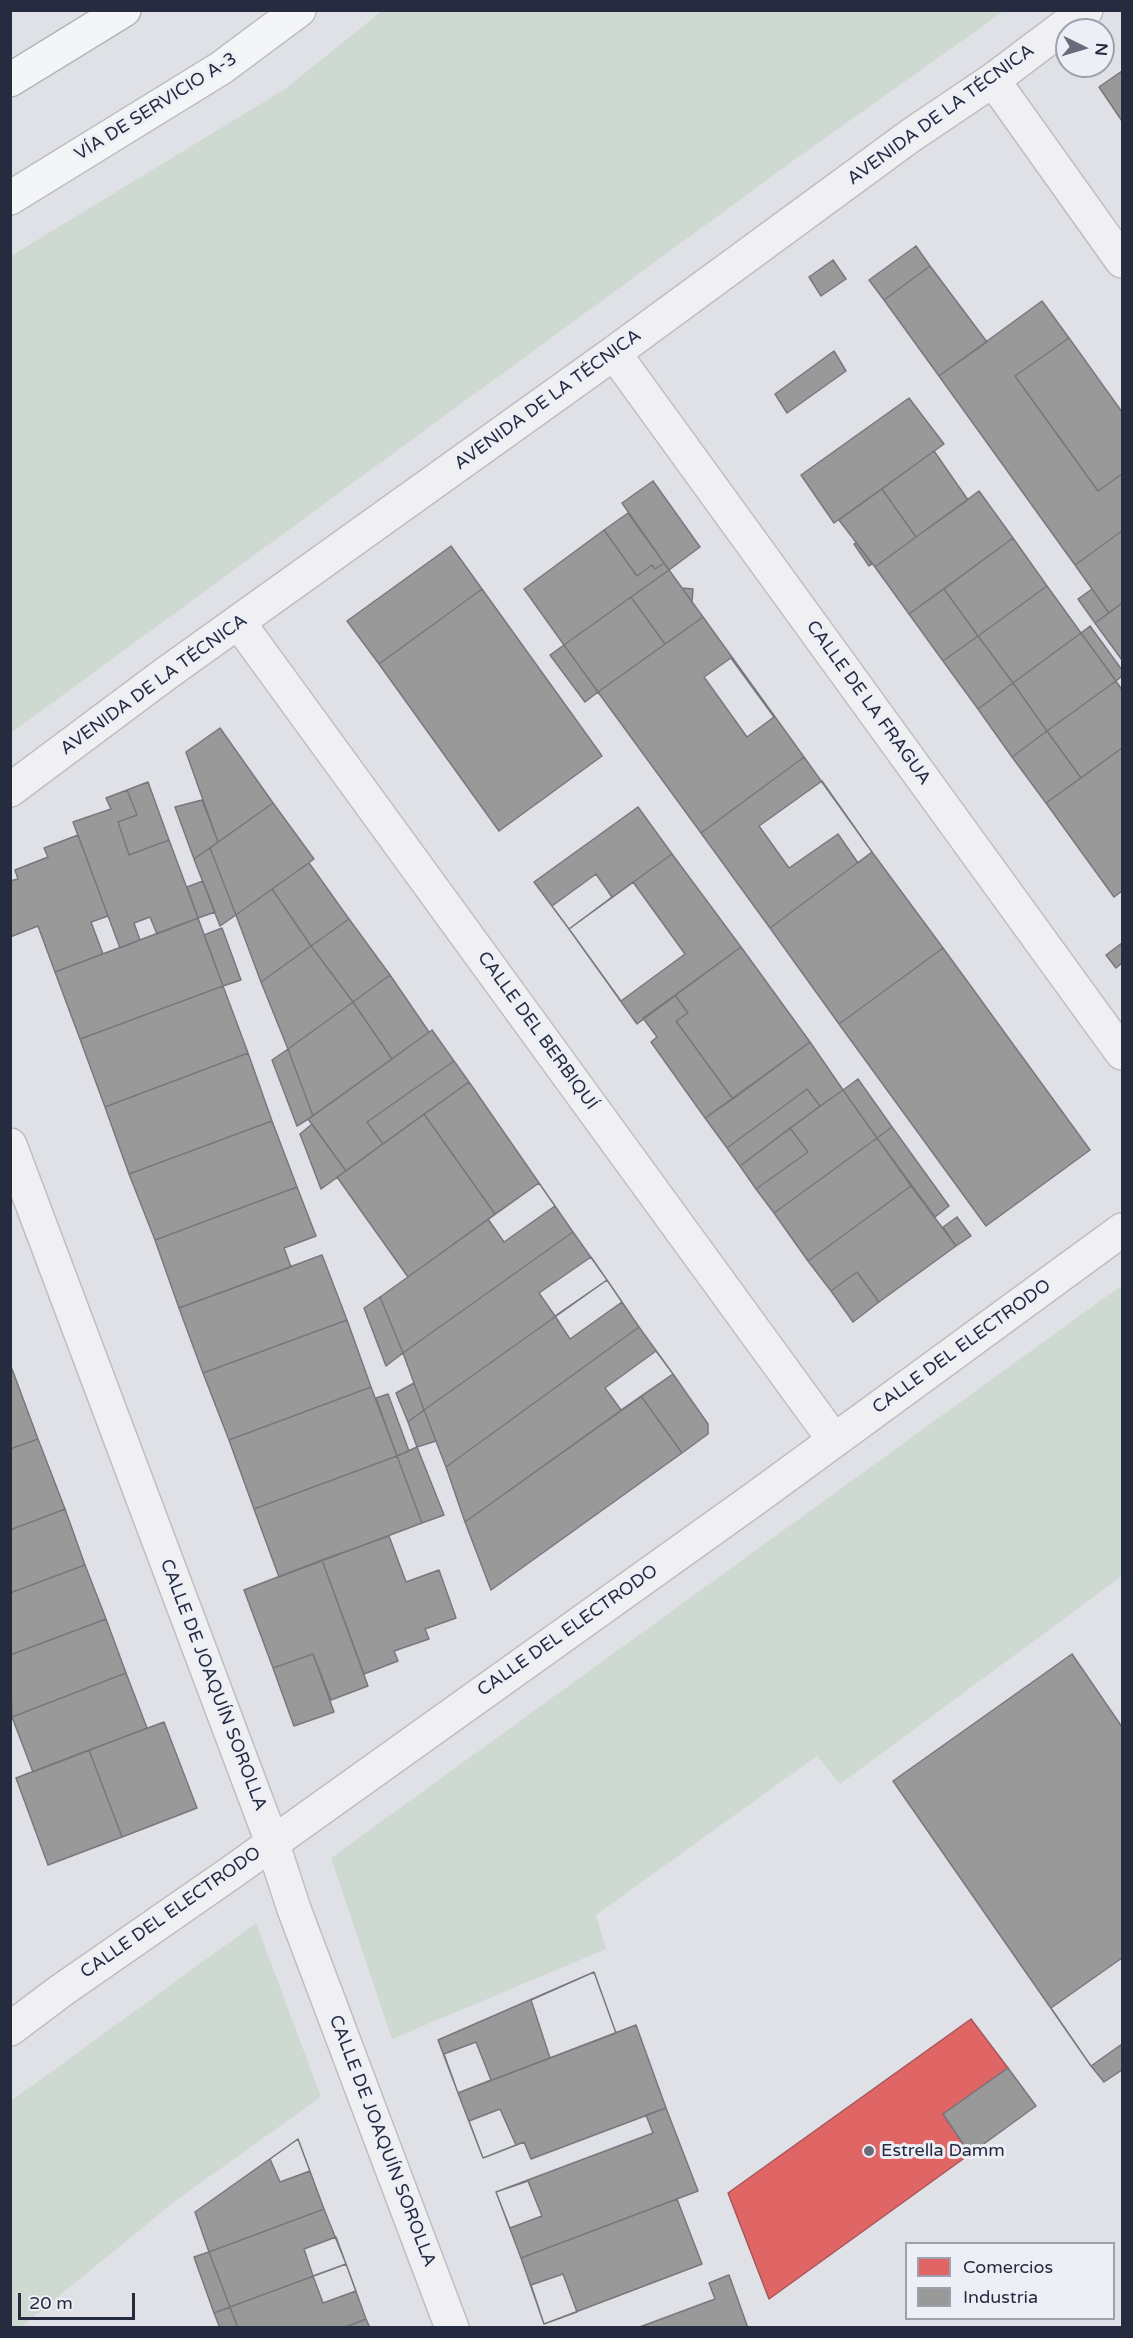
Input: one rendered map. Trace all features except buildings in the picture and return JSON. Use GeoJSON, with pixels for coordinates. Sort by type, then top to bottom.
{"type":"FeatureCollection","features":[{"type":"Feature","properties":{"kind":"main road"},"geometry":{"type":"LineString","coordinates":[[10,80],[124,10]]}},
{"type":"Feature","properties":{"kind":"main road","name":"VÍA DE SERVICIO A-3"},"geometry":{"type":"LineString","coordinates":[[10,198],[221,68],[299,10]]}},
{"type":"Feature","properties":{"kind":"street","name":"AVENIDA DE LA TÉCNICA"},"geometry":{"type":"LineString","coordinates":[[10,790],[164,675],[614,353],[910,136],[993,80],[1086,10]]}},
{"type":"Feature","properties":{"kind":"street"},"geometry":{"type":"LineString","coordinates":[[993,80],[1122,261]]}},
{"type":"Feature","properties":{"kind":"street","name":"CALLE DE LA FRAGUA"},"geometry":{"type":"LineString","coordinates":[[614,353],[1122,1053]]}},
{"type":"Feature","properties":{"kind":"street","name":"CALLE DEL BERBIQUÍ"},"geometry":{"type":"LineString","coordinates":[[239,623],[834,1440]]}},
{"type":"Feature","properties":{"kind":"street","name":"CALLE DE JOAQUÍN SOROLLA"},"geometry":{"type":"LineString","coordinates":[[10,1145],[452,2328]]}},
{"type":"Feature","properties":{"kind":"street","name":"CALLE DEL ELECTRODO"},"geometry":{"type":"LineString","coordinates":[[10,2029],[834,1440],[1122,1230]]}},
{"type":"Feature","properties":{"kind":"shaded area"},"geometry":{"type":"Polygon","coordinates":[[[383,10],[1004,11],[797,158],[11,733],[11,256],[285,89],[383,10]]]}},
{"type":"Feature","properties":{"kind":"shaded area"},"geometry":{"type":"Polygon","coordinates":[[[1122,1285],[1122,1576],[840,1784],[817,1756],[596,1915],[606,1949],[392,2039],[331,1858],[1122,1285]]]}},
{"type":"Feature","properties":{"kind":"shaded area"},"geometry":{"type":"Polygon","coordinates":[[[256,1923],[321,2097],[174,2202],[21,2327],[11,2327],[11,2101],[256,1923]]]}},
{"type":"Feature","properties":{"kind":"place","name":"Estrella Damm"},"geometry":{"type":"Point","coordinates":[869,2151]}}]}
